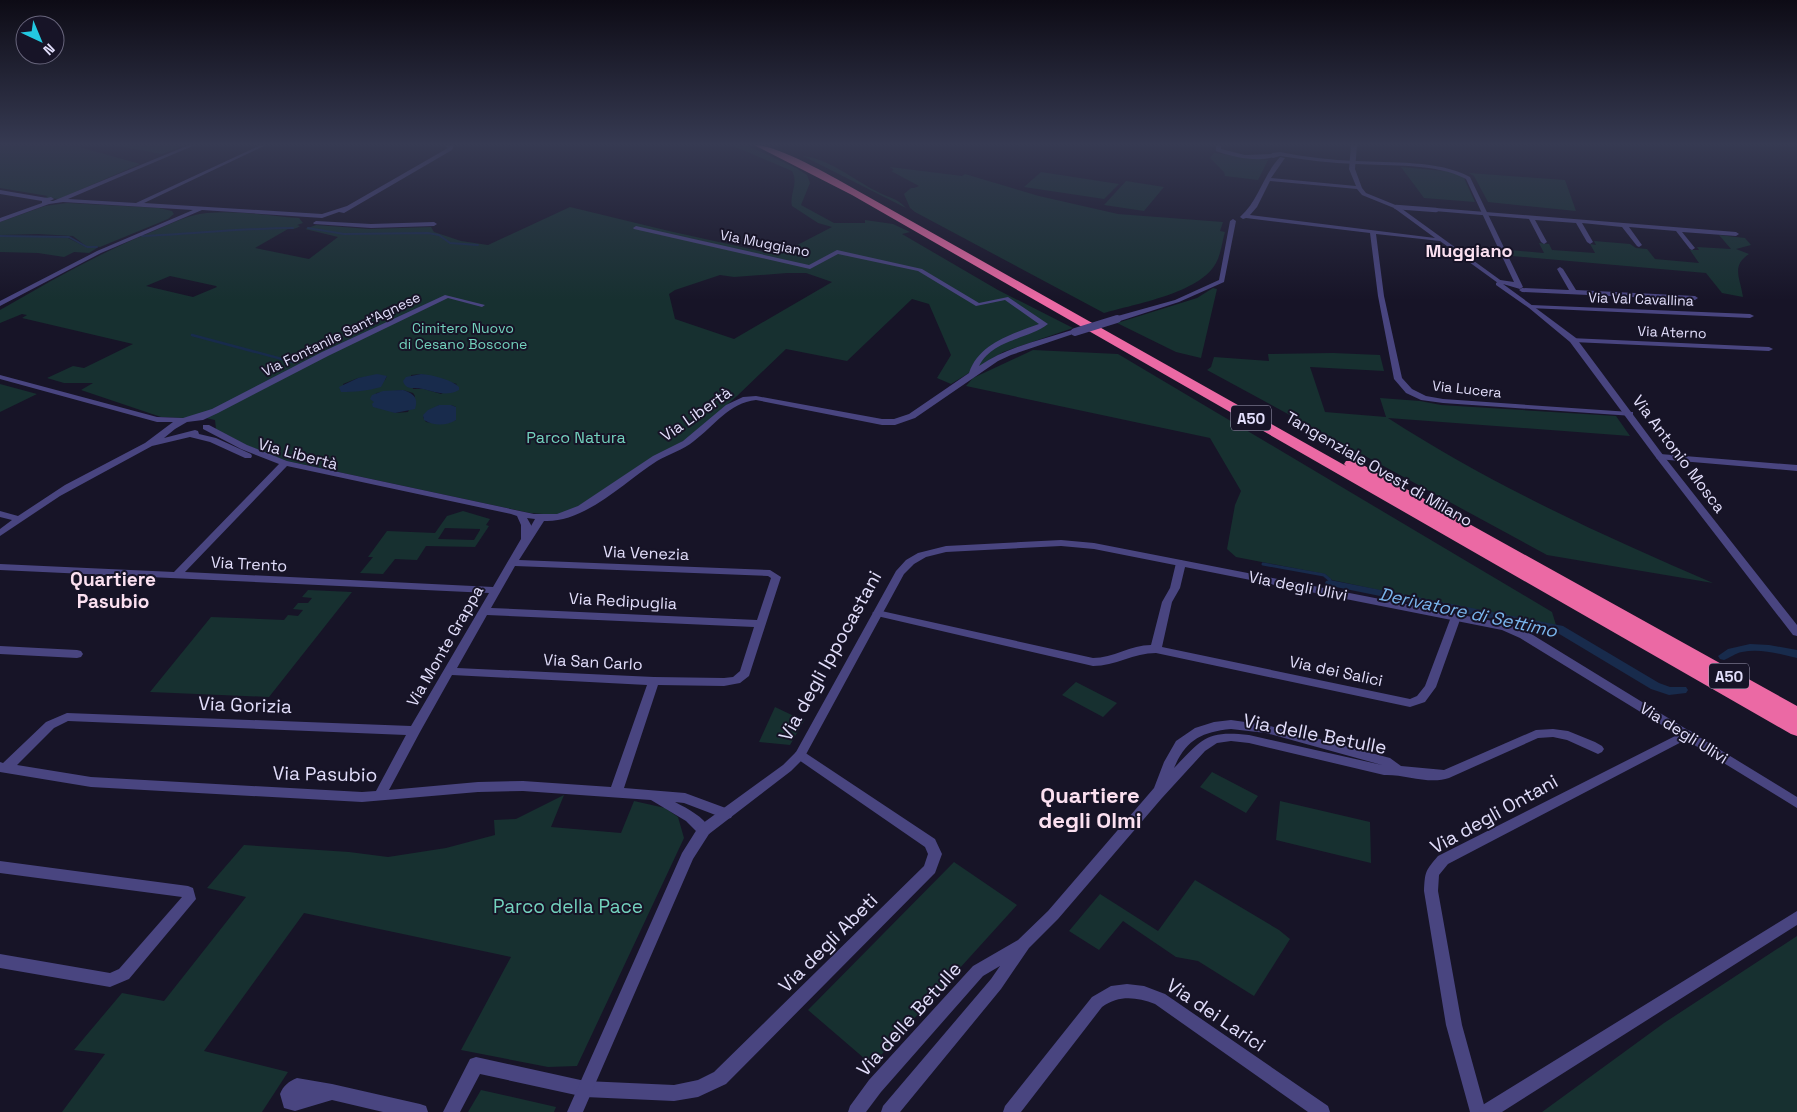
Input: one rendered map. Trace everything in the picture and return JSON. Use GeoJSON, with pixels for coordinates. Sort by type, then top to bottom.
{"type":"FeatureCollection","features":[{"type":"Feature","properties":{"kind":"highway","name":"Tangenziale Ovest di Milano"},"geometry":{"type":"LineString","coordinates":[[862,197],[1797,729]]}},
{"type":"Feature","properties":{"kind":"highway","name":"Tangenziale Ovest di Milano"},"geometry":{"type":"LineString","coordinates":[[874,197],[1797,714]]}},
{"type":"Feature","properties":{"kind":"highway"},"geometry":{"type":"LineString","coordinates":[[1662,638],[1797,706]]}},
{"type":"Feature","properties":{"kind":"highway"},"geometry":{"type":"LineString","coordinates":[[1742,698],[1797,734]]}},
{"type":"Feature","properties":{"kind":"street"},"geometry":{"type":"LineString","coordinates":[[23,197],[47,202]]}},
{"type":"Feature","properties":{"kind":"street"},"geometry":{"type":"LineString","coordinates":[[0,220],[47,202],[68,197]]}},
{"type":"Feature","properties":{"kind":"street"},"geometry":{"type":"LineString","coordinates":[[137,204],[152,197]]}},
{"type":"Feature","properties":{"kind":"street"},"geometry":{"type":"LineString","coordinates":[[297,216],[313,222],[329,220],[366,197]]}},
{"type":"Feature","properties":{"kind":"street"},"geometry":{"type":"LineString","coordinates":[[1259,197],[1248,214],[1441,241]]}},
{"type":"Feature","properties":{"kind":"street"},"geometry":{"type":"LineString","coordinates":[[1372,197],[1396,207],[1441,241],[1504,282],[1521,288],[1574,293],[1694,295],[1699,314]]}},
{"type":"Feature","properties":{"kind":"street"},"geometry":{"type":"LineString","coordinates":[[1476,197],[1529,306]]}},
{"type":"Feature","properties":{"kind":"street"},"geometry":{"type":"LineString","coordinates":[[63,199],[297,216],[371,226],[434,224]]}},
{"type":"Feature","properties":{"kind":"street"},"geometry":{"type":"LineString","coordinates":[[171,207],[185,214],[228,211]]}},
{"type":"Feature","properties":{"kind":"street"},"geometry":{"type":"LineString","coordinates":[[1396,207],[1726,233]]}},
{"type":"Feature","properties":{"kind":"street"},"geometry":{"type":"LineString","coordinates":[[0,304],[99,252],[174,221],[185,214],[201,209]]}},
{"type":"Feature","properties":{"kind":"street","name":"Via Muggiano"},"geometry":{"type":"LineString","coordinates":[[955,386],[1008,352],[1177,301],[1222,281],[1233,221],[1248,214]]}},
{"type":"Feature","properties":{"kind":"street"},"geometry":{"type":"LineString","coordinates":[[1532,219],[1544,242]]}},
{"type":"Feature","properties":{"kind":"street"},"geometry":{"type":"LineString","coordinates":[[313,222],[329,220]]}},
{"type":"Feature","properties":{"kind":"street"},"geometry":{"type":"LineString","coordinates":[[1578,222],[1590,242]]}},
{"type":"Feature","properties":{"kind":"street"},"geometry":{"type":"LineString","coordinates":[[1625,226],[1639,246]]}},
{"type":"Feature","properties":{"kind":"street","name":"Via Muggiano"},"geometry":{"type":"LineString","coordinates":[[636,228],[810,267],[837,252],[920,270],[978,305],[1006,298],[1044,324],[989,348],[974,364],[973,374]]}},
{"type":"Feature","properties":{"kind":"street"},"geometry":{"type":"LineString","coordinates":[[1678,230],[1692,248]]}},
{"type":"Feature","properties":{"kind":"street","name":"Via Lucera"},"geometry":{"type":"LineString","coordinates":[[1373,232],[1381,296],[1398,379],[1400,384],[1409,391],[1424,398],[1443,402],[1630,414]]}},
{"type":"Feature","properties":{"kind":"street"},"geometry":{"type":"LineString","coordinates":[[1427,250],[1454,250]]}},
{"type":"Feature","properties":{"kind":"street"},"geometry":{"type":"LineString","coordinates":[[1560,269],[1574,293]]}},
{"type":"Feature","properties":{"kind":"street"},"geometry":{"type":"LineString","coordinates":[[1504,282],[1512,279],[1512,273]]}},
{"type":"Feature","properties":{"kind":"street","name":"Via Antonio Mosca"},"geometry":{"type":"LineString","coordinates":[[1504,282],[1498,284],[1573,340],[1630,414],[1660,457],[1797,632]]}},
{"type":"Feature","properties":{"kind":"street","name":"Via Fontanile Sant'Agnese"},"geometry":{"type":"LineString","coordinates":[[196,418],[215,411],[340,347],[447,296],[482,306]]}},
{"type":"Feature","properties":{"kind":"street","name":"Via Val Cavallina"},"geometry":{"type":"LineString","coordinates":[[1529,306],[1750,316]]}},
{"type":"Feature","properties":{"kind":"street","name":"Via Aterno"},"geometry":{"type":"LineString","coordinates":[[1573,340],[1769,348]]}},
{"type":"Feature","properties":{"kind":"street"},"geometry":{"type":"LineString","coordinates":[[0,377],[157,419],[183,420],[196,418]]}},
{"type":"Feature","properties":{"kind":"street","name":"Via Libertà"},"geometry":{"type":"LineString","coordinates":[[190,434],[325,478],[502,514],[520,513],[556,518],[585,505],[656,459],[688,441],[731,405],[742,400],[756,398],[874,421],[889,422],[903,420],[912,416],[955,386]]}},
{"type":"Feature","properties":{"kind":"street"},"geometry":{"type":"LineString","coordinates":[[150,444],[190,434],[207,424],[215,411]]}},
{"type":"Feature","properties":{"kind":"street","name":"Via Libertà"},"geometry":{"type":"LineString","coordinates":[[196,418],[244,447],[283,465]]}},
{"type":"Feature","properties":{"kind":"street"},"geometry":{"type":"LineString","coordinates":[[157,419],[171,434],[178,436]]}},
{"type":"Feature","properties":{"kind":"street"},"geometry":{"type":"LineString","coordinates":[[0,533],[56,494],[150,444],[174,424],[183,420]]}},
{"type":"Feature","properties":{"kind":"street"},"geometry":{"type":"LineString","coordinates":[[1660,457],[1797,468]]}},
{"type":"Feature","properties":{"kind":"street"},"geometry":{"type":"LineString","coordinates":[[176,576],[283,465]]}},
{"type":"Feature","properties":{"kind":"street"},"geometry":{"type":"LineString","coordinates":[[520,513],[526,525],[526,539]]}},
{"type":"Feature","properties":{"kind":"street"},"geometry":{"type":"LineString","coordinates":[[0,514],[20,519]]}},
{"type":"Feature","properties":{"kind":"street","name":"Via Monte Grappa"},"geometry":{"type":"LineString","coordinates":[[380,795],[448,671],[526,539],[542,517]]}},
{"type":"Feature","properties":{"kind":"street","name":"Via degli Ulivi"},"geometry":{"type":"LineString","coordinates":[[930,552],[960,548],[1069,544],[1106,548],[1456,617],[1516,631],[1797,803]]}},
{"type":"Feature","properties":{"kind":"street","name":"Via degli Ippocastani"},"geometry":{"type":"LineString","coordinates":[[575,1112],[687,857],[704,830],[800,755],[904,568],[915,558],[930,552]]}},
{"type":"Feature","properties":{"kind":"street","name":"Via Venezia"},"geometry":{"type":"LineString","coordinates":[[513,563],[770,573],[776,577],[760,624]]}},
{"type":"Feature","properties":{"kind":"street"},"geometry":{"type":"LineString","coordinates":[[1156,649],[1167,602],[1175,588],[1181,563]]}},
{"type":"Feature","properties":{"kind":"street","name":"Via Trento"},"geometry":{"type":"LineString","coordinates":[[0,567],[496,590]]}},
{"type":"Feature","properties":{"kind":"street","name":"Via Redipuglia"},"geometry":{"type":"LineString","coordinates":[[484,610],[760,624]]}},
{"type":"Feature","properties":{"kind":"street","name":"Via dei Salici"},"geometry":{"type":"LineString","coordinates":[[878,613],[1093,662],[1106,662],[1138,650],[1156,649],[1410,703],[1416,702],[1426,694],[1456,617]]}},
{"type":"Feature","properties":{"kind":"street","name":"Via San Carlo"},"geometry":{"type":"LineString","coordinates":[[448,671],[654,681],[724,682],[736,680],[745,673],[760,624]]}},
{"type":"Feature","properties":{"kind":"street"},"geometry":{"type":"LineString","coordinates":[[0,650],[77,654]]}},
{"type":"Feature","properties":{"kind":"street"},"geometry":{"type":"LineString","coordinates":[[616,792],[654,681]]}},
{"type":"Feature","properties":{"kind":"street","name":"Via Gorizia"},"geometry":{"type":"LineString","coordinates":[[3,768],[50,725],[62,718],[414,730]]}},
{"type":"Feature","properties":{"kind":"street","name":"Via delle Betulle"},"geometry":{"type":"LineString","coordinates":[[1157,794],[1175,753],[1183,741],[1201,730],[1222,726],[1270,730],[1386,761],[1397,769]]}},
{"type":"Feature","properties":{"kind":"street","name":"Via delle Betulle"},"geometry":{"type":"LineString","coordinates":[[889,1112],[996,984],[1024,943],[1053,915],[1157,794],[1201,748],[1214,739],[1231,737],[1249,739],[1384,770],[1397,769],[1426,775],[1445,774],[1536,734],[1565,734],[1576,737],[1598,749]]}},
{"type":"Feature","properties":{"kind":"street","name":"Via degli Ontani"},"geometry":{"type":"LineString","coordinates":[[1478,1112],[1454,1025],[1432,891],[1432,873],[1443,860],[1687,734]]}},
{"type":"Feature","properties":{"kind":"street","name":"Via degli Abeti"},"geometry":{"type":"LineString","coordinates":[[585,1089],[680,1093],[700,1088],[720,1078],[933,867],[935,854],[930,843],[800,755]]}},
{"type":"Feature","properties":{"kind":"street","name":"Via Pasubio"},"geometry":{"type":"LineString","coordinates":[[3,768],[91,782],[343,796],[523,786],[685,798],[726,814]]}},
{"type":"Feature","properties":{"kind":"street"},"geometry":{"type":"LineString","coordinates":[[650,796],[691,817],[704,830]]}},
{"type":"Feature","properties":{"kind":"street"},"geometry":{"type":"LineString","coordinates":[[0,867],[188,892],[189,899],[124,974],[110,980],[0,961]]}},
{"type":"Feature","properties":{"kind":"street"},"geometry":{"type":"LineString","coordinates":[[1487,1112],[1797,917]]}},
{"type":"Feature","properties":{"kind":"street","name":"Via delle Betulle"},"geometry":{"type":"LineString","coordinates":[[856,1112],[875,1086],[978,971],[1024,943]]}},
{"type":"Feature","properties":{"kind":"street","name":"Via dei Larici"},"geometry":{"type":"LineString","coordinates":[[1011,1112],[1096,1002],[1120,991],[1140,992],[1160,999],[1322,1112]]}},
{"type":"Feature","properties":{"kind":"street"},"geometry":{"type":"LineString","coordinates":[[451,1112],[476,1065],[585,1089]]}},
{"type":"Feature","properties":{"kind":"street"},"geometry":{"type":"LineString","coordinates":[[332,1092],[420,1112]]}},
{"type":"Feature","properties":{"kind":"green space"},"geometry":{"type":"Polygon","coordinates":[[[46,197],[64,197],[59,199],[44,198],[46,197]]]}},
{"type":"Feature","properties":{"kind":"green space"},"geometry":{"type":"Polygon","coordinates":[[[792,197],[804,197],[801,205],[834,223],[865,223],[865,220],[893,224],[910,232],[902,234],[998,290],[1073,328],[1003,352],[951,384],[937,378],[951,355],[929,304],[912,299],[847,361],[786,349],[693,435],[569,512],[556,515],[530,513],[287,461],[248,446],[216,429],[215,420],[196,416],[184,418],[161,417],[81,390],[93,383],[64,383],[47,378],[73,366],[84,368],[133,344],[22,318],[27,315],[22,314],[0,323],[0,310],[73,269],[170,224],[207,213],[241,213],[299,218],[303,223],[297,225],[300,226],[288,229],[255,248],[309,259],[338,237],[305,229],[316,225],[369,229],[431,227],[434,232],[461,241],[488,245],[570,207],[778,255],[832,227],[818,223],[792,206],[792,197]],[[806,273],[734,277],[720,275],[675,290],[669,294],[675,319],[734,339],[832,282],[806,273]],[[170,276],[146,286],[193,297],[217,287],[216,286],[170,276]],[[421,374],[411,375],[413,389],[424,389],[441,394],[457,384],[421,374]],[[387,376],[358,378],[343,384],[346,392],[385,380],[387,376]],[[403,390],[376,393],[375,402],[395,413],[408,412],[415,396],[413,393],[403,390]],[[439,405],[423,417],[426,422],[442,424],[456,420],[456,407],[439,405]]]}},
{"type":"Feature","properties":{"kind":"green space"},"geometry":{"type":"Polygon","coordinates":[[[884,197],[896,200],[906,208],[884,197]]]}},
{"type":"Feature","properties":{"kind":"green space"},"geometry":{"type":"Polygon","coordinates":[[[905,197],[1043,197],[1118,214],[1223,222],[1220,231],[1225,232],[1216,263],[1208,273],[1196,282],[1166,296],[1104,313],[910,208],[905,197]]]}},
{"type":"Feature","properties":{"kind":"green space"},"geometry":{"type":"Polygon","coordinates":[[[1090,197],[1106,197],[1104,199],[1090,197]]]}},
{"type":"Feature","properties":{"kind":"green space"},"geometry":{"type":"Polygon","coordinates":[[[1111,197],[1156,197],[1144,211],[1104,205],[1111,197]]]}},
{"type":"Feature","properties":{"kind":"green space"},"geometry":{"type":"Polygon","coordinates":[[[1473,197],[1475,202],[1424,198],[1473,197]]]}},
{"type":"Feature","properties":{"kind":"green space"},"geometry":{"type":"Polygon","coordinates":[[[1485,197],[1571,197],[1576,211],[1488,202],[1485,197]]]}},
{"type":"Feature","properties":{"kind":"green space"},"geometry":{"type":"Polygon","coordinates":[[[67,203],[159,208],[172,211],[174,214],[168,219],[100,247],[86,246],[73,236],[38,234],[0,235],[0,222],[45,206],[67,203]]]}},
{"type":"Feature","properties":{"kind":"green space"},"geometry":{"type":"Polygon","coordinates":[[[1719,235],[1745,238],[1751,245],[1736,249],[1749,254],[1743,258],[1738,268],[1743,297],[1722,293],[1706,273],[1512,256],[1510,250],[1544,253],[1539,243],[1549,244],[1552,250],[1595,253],[1590,244],[1596,245],[1594,241],[1630,244],[1636,248],[1647,249],[1655,259],[1699,263],[1690,250],[1699,250],[1697,247],[1731,249],[1719,235]]]}},
{"type":"Feature","properties":{"kind":"green space"},"geometry":{"type":"Polygon","coordinates":[[[0,237],[68,238],[88,248],[97,248],[89,253],[74,252],[64,257],[38,253],[0,252],[0,237]]]}},
{"type":"Feature","properties":{"kind":"green space"},"geometry":{"type":"Polygon","coordinates":[[[1213,288],[1217,289],[1201,358],[1176,352],[1117,323],[1197,298],[1213,288]]]}},
{"type":"Feature","properties":{"kind":"green space"},"geometry":{"type":"Polygon","coordinates":[[[1033,350],[1118,354],[1552,612],[1556,625],[1519,620],[1332,580],[1325,574],[1236,557],[1227,549],[1235,505],[1241,491],[1210,438],[966,386],[973,378],[1033,350]]]}},
{"type":"Feature","properties":{"kind":"green space"},"geometry":{"type":"Polygon","coordinates":[[[1333,353],[1380,355],[1384,371],[1310,367],[1325,412],[1386,417],[1380,398],[1420,401],[1441,405],[1616,416],[1630,436],[1388,418],[1506,487],[1588,527],[1713,583],[1547,555],[1207,370],[1211,367],[1214,357],[1269,361],[1268,354],[1333,353]]]}},
{"type":"Feature","properties":{"kind":"green space"},"geometry":{"type":"Polygon","coordinates":[[[0,384],[37,394],[0,412],[0,384]]]}},
{"type":"Feature","properties":{"kind":"green space"},"geometry":{"type":"Polygon","coordinates":[[[463,511],[490,519],[486,525],[489,526],[475,547],[426,546],[417,560],[395,559],[383,574],[360,573],[373,557],[368,557],[387,531],[435,533],[447,516],[463,511]],[[445,528],[438,539],[474,540],[480,529],[445,528]]]}},
{"type":"Feature","properties":{"kind":"green space"},"geometry":{"type":"Polygon","coordinates":[[[308,590],[352,592],[269,697],[150,692],[211,617],[284,620],[288,615],[298,616],[303,610],[293,609],[298,603],[308,603],[312,598],[302,597],[308,590]]]}},
{"type":"Feature","properties":{"kind":"green space"},"geometry":{"type":"Polygon","coordinates":[[[1076,682],[1117,703],[1103,717],[1062,695],[1076,682]]]}},
{"type":"Feature","properties":{"kind":"green space"},"geometry":{"type":"Polygon","coordinates":[[[775,707],[805,719],[790,745],[759,742],[775,707]]]}},
{"type":"Feature","properties":{"kind":"green space"},"geometry":{"type":"Polygon","coordinates":[[[1212,772],[1258,796],[1246,813],[1200,787],[1212,772]]]}},
{"type":"Feature","properties":{"kind":"green space","name":"Parco della Pace"},"geometry":{"type":"Polygon","coordinates":[[[564,795],[551,827],[621,833],[634,801],[665,808],[678,817],[684,838],[577,1066],[548,1067],[461,1050],[511,957],[304,913],[204,1051],[288,1072],[262,1112],[62,1112],[105,1054],[74,1050],[122,993],[164,1001],[246,897],[207,888],[244,845],[349,852],[388,857],[446,848],[495,835],[494,820],[516,819],[564,795]]]}},
{"type":"Feature","properties":{"kind":"green space"},"geometry":{"type":"Polygon","coordinates":[[[1280,801],[1370,822],[1371,863],[1276,840],[1280,801]]]}},
{"type":"Feature","properties":{"kind":"green space"},"geometry":{"type":"Polygon","coordinates":[[[954,862],[1017,905],[872,1065],[808,1010],[954,862]]]}},
{"type":"Feature","properties":{"kind":"green space"},"geometry":{"type":"Polygon","coordinates":[[[1195,880],[1279,930],[1290,939],[1254,996],[1198,961],[1176,957],[1123,921],[1099,950],[1069,931],[1100,894],[1158,931],[1195,880]]]}},
{"type":"Feature","properties":{"kind":"green space"},"geometry":{"type":"Polygon","coordinates":[[[1797,936],[1797,1112],[1542,1112],[1664,1023],[1797,936]]]}},
{"type":"Feature","properties":{"kind":"green space"},"geometry":{"type":"Polygon","coordinates":[[[481,1090],[556,1107],[554,1112],[468,1112],[481,1090]]]}},
{"type":"Feature","properties":{"kind":"water"},"geometry":{"type":"Polygon","coordinates":[[[377,374],[387,376],[381,387],[341,392],[339,387],[358,378],[377,374]]]}},
{"type":"Feature","properties":{"kind":"water"},"geometry":{"type":"Polygon","coordinates":[[[421,374],[436,376],[456,384],[459,390],[441,393],[409,387],[404,384],[403,381],[406,377],[421,374]]]}},
{"type":"Feature","properties":{"kind":"water"},"geometry":{"type":"Polygon","coordinates":[[[403,390],[410,393],[416,399],[415,409],[395,413],[373,407],[372,404],[374,402],[370,399],[372,395],[383,391],[403,390]]]}},
{"type":"Feature","properties":{"kind":"water"},"geometry":{"type":"Polygon","coordinates":[[[439,405],[456,407],[456,420],[440,424],[424,420],[423,415],[428,410],[439,405]]]}},
{"type":"Feature","properties":{"kind":"waterway"},"geometry":{"type":"LineString","coordinates":[[142,236],[293,228]]}},
{"type":"Feature","properties":{"kind":"waterway"},"geometry":{"type":"LineString","coordinates":[[308,228],[344,234],[428,233],[439,235],[450,243],[478,245]]}},
{"type":"Feature","properties":{"kind":"waterway"},"geometry":{"type":"LineString","coordinates":[[0,236],[69,237],[87,247],[97,247]]}},
{"type":"Feature","properties":{"kind":"waterway"},"geometry":{"type":"LineString","coordinates":[[192,335],[293,362]]}},
{"type":"Feature","properties":{"kind":"waterway"},"geometry":{"type":"LineString","coordinates":[[1263,564],[1324,575],[1330,580],[1330,583]]}},
{"type":"Feature","properties":{"kind":"waterway","name":"Derivatore di Settimo"},"geometry":{"type":"LineString","coordinates":[[1330,583],[1559,629],[1655,686],[1669,691],[1682,690]]}},
{"type":"Feature","properties":{"kind":"waterway","name":"Derivatore di Settimo"},"geometry":{"type":"LineString","coordinates":[[1724,656],[1732,651],[1750,647],[1797,654]]}},
{"type":"Feature","properties":{"kind":"district","name":"Muggiano"},"geometry":{"type":"Point","coordinates":[1469,250]}},
{"type":"Feature","properties":{"kind":"district","name":"Quartiere Pasubio"},"geometry":{"type":"Point","coordinates":[113,590]}},
{"type":"Feature","properties":{"kind":"district","name":"Quartiere degli Olmi"},"geometry":{"type":"Point","coordinates":[1090,808]}},
{"type":"Feature","properties":{"kind":"park label","name":"Cimitero Nuovo di Cesano Boscone"},"geometry":{"type":"Point","coordinates":[463,336]}},
{"type":"Feature","properties":{"kind":"park label","name":"Parco Natura"},"geometry":{"type":"Point","coordinates":[576,437]}}]}
